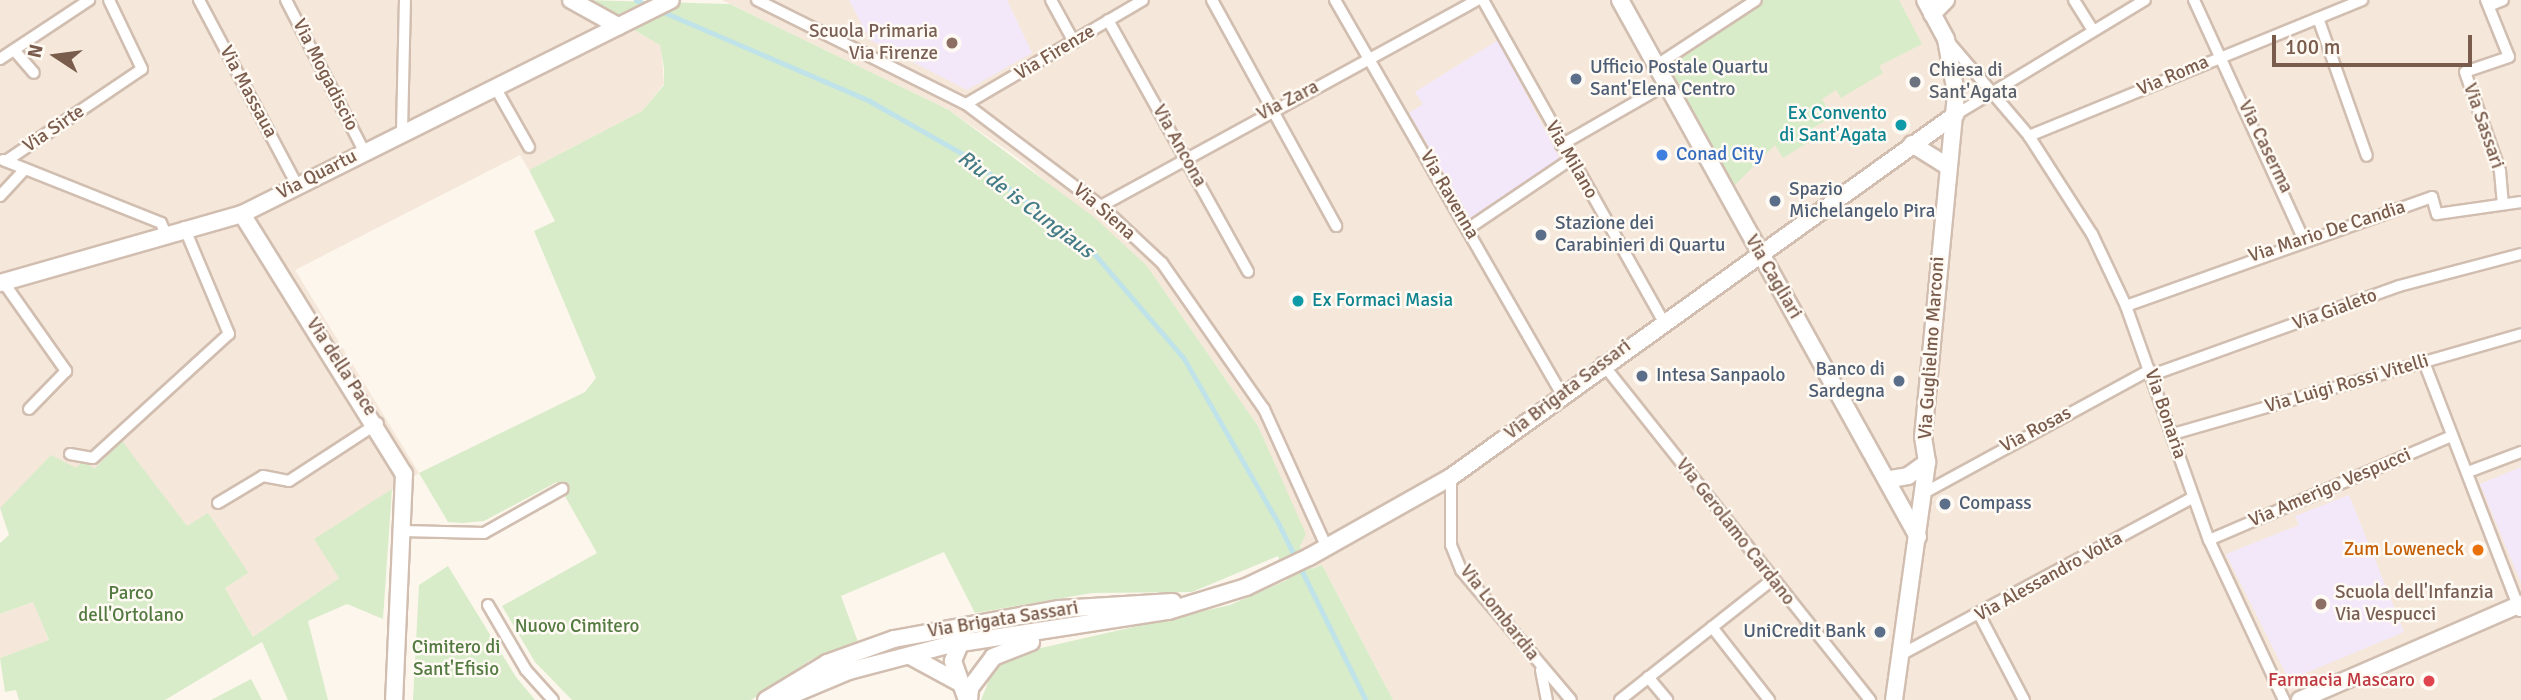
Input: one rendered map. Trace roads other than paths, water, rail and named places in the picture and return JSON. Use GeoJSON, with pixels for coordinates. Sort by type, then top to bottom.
{"type":"FeatureCollection","features":[{"type":"Feature","properties":{"kind":"street"},"geometry":{"type":"LineString","coordinates":[[0,59],[89,0]]}},
{"type":"Feature","properties":{"kind":"street","name":"Via Sirte"},"geometry":{"type":"LineString","coordinates":[[3,160],[142,69],[109,0]]}},
{"type":"Feature","properties":{"kind":"street","name":"Via Massaua"},"geometry":{"type":"LineString","coordinates":[[199,0],[297,185]]}},
{"type":"Feature","properties":{"kind":"street","name":"Via Mogadiscio"},"geometry":{"type":"LineString","coordinates":[[286,0],[364,151]]}},
{"type":"Feature","properties":{"kind":"street"},"geometry":{"type":"LineString","coordinates":[[402,131],[405,0]]}},
{"type":"Feature","properties":{"kind":"street"},"geometry":{"type":"LineString","coordinates":[[571,0],[623,23]]}},
{"type":"Feature","properties":{"kind":"street","name":"Via Quartu"},"geometry":{"type":"LineString","coordinates":[[2,283],[165,232],[242,214],[402,131],[671,0]]}},
{"type":"Feature","properties":{"kind":"street","name":"Via Siena"},"geometry":{"type":"LineString","coordinates":[[757,0],[966,104],[1101,206],[1162,263],[1264,409],[1326,548]]}},
{"type":"Feature","properties":{"kind":"street"},"geometry":{"type":"LineString","coordinates":[[1051,0],[1074,42]]}},
{"type":"Feature","properties":{"kind":"street","name":"Via Firenze"},"geometry":{"type":"LineString","coordinates":[[966,104],[1143,0]]}},
{"type":"Feature","properties":{"kind":"street"},"geometry":{"type":"LineString","coordinates":[[1212,0],[1336,226]]}},
{"type":"Feature","properties":{"kind":"street","name":"Via Ravenna"},"geometry":{"type":"LineString","coordinates":[[1335,0],[1469,228],[1560,392]]}},
{"type":"Feature","properties":{"kind":"street","name":"Via Zara"},"geometry":{"type":"LineString","coordinates":[[1101,206],[1272,108],[1369,61],[1477,0]]}},
{"type":"Feature","properties":{"kind":"street","name":"Via Milano"},"geometry":{"type":"LineString","coordinates":[[1483,0],[1561,145],[1662,319]]}},
{"type":"Feature","properties":{"kind":"street","name":"Via Cagliari"},"geometry":{"type":"LineString","coordinates":[[1620,0],[1758,252],[1891,479],[1918,537]]}},
{"type":"Feature","properties":{"kind":"street"},"geometry":{"type":"LineString","coordinates":[[1657,65],[1756,0]]}},
{"type":"Feature","properties":{"kind":"street"},"geometry":{"type":"LineString","coordinates":[[1928,7],[1946,0]]}},
{"type":"Feature","properties":{"kind":"street"},"geometry":{"type":"LineString","coordinates":[[2074,0],[2092,29]]}},
{"type":"Feature","properties":{"kind":"street"},"geometry":{"type":"LineString","coordinates":[[1955,115],[2092,29],[2145,0]]}},
{"type":"Feature","properties":{"kind":"street","name":"Via Caserma"},"geometry":{"type":"LineString","coordinates":[[2194,0],[2304,240]]}},
{"type":"Feature","properties":{"kind":"street"},"geometry":{"type":"LineString","coordinates":[[2488,3],[2503,0]]}},
{"type":"Feature","properties":{"kind":"street","name":"Via Roma"},"geometry":{"type":"LineString","coordinates":[[2029,135],[2358,1]]}},
{"type":"Feature","properties":{"kind":"street","name":"Via Sassari"},"geometry":{"type":"LineString","coordinates":[[2488,3],[2509,57],[2465,72],[2500,171],[2503,204]]}},
{"type":"Feature","properties":{"kind":"street","name":"Via Guglielmo Marconi"},"geometry":{"type":"LineString","coordinates":[[1894,700],[1904,653],[1924,493],[1927,462],[1923,438],[1946,165],[1955,115],[1946,39],[1928,7]]}},
{"type":"Feature","properties":{"kind":"street"},"geometry":{"type":"LineString","coordinates":[[2318,18],[2367,156]]}},
{"type":"Feature","properties":{"kind":"street","name":"Via Ancona"},"geometry":{"type":"LineString","coordinates":[[1108,20],[1248,272]]}},
{"type":"Feature","properties":{"kind":"street","name":"Via Bonaria"},"geometry":{"type":"LineString","coordinates":[[1946,39],[2029,135],[2092,234],[2126,306],[2209,540],[2284,700]]}},
{"type":"Feature","properties":{"kind":"street"},"geometry":{"type":"LineString","coordinates":[[14,50],[34,73]]}},
{"type":"Feature","properties":{"kind":"street"},"geometry":{"type":"LineString","coordinates":[[1561,145],[1667,84]]}},
{"type":"Feature","properties":{"kind":"street"},"geometry":{"type":"LineString","coordinates":[[495,86],[529,147]]}},
{"type":"Feature","properties":{"kind":"street","name":"Via Brigata Sassari"},"geometry":{"type":"LineString","coordinates":[[811,678],[959,643],[1054,629],[1204,600],[1281,571],[1451,477],[1560,392],[1955,115]]}},
{"type":"Feature","properties":{"kind":"street"},"geometry":{"type":"LineString","coordinates":[[1912,144],[1946,165]]}},
{"type":"Feature","properties":{"kind":"street"},"geometry":{"type":"LineString","coordinates":[[3,160],[161,223],[165,232]]}},
{"type":"Feature","properties":{"kind":"street"},"geometry":{"type":"LineString","coordinates":[[1469,228],[1570,160]]}},
{"type":"Feature","properties":{"kind":"street"},"geometry":{"type":"LineString","coordinates":[[0,196],[25,169]]}},
{"type":"Feature","properties":{"kind":"street","name":"Via Mario De Candia"},"geometry":{"type":"LineString","coordinates":[[2126,306],[2304,240],[2432,197],[2437,214],[2521,202]]}},
{"type":"Feature","properties":{"kind":"street","name":"Via della Pace"},"geometry":{"type":"LineString","coordinates":[[242,214],[377,423],[404,474],[394,700]]}},
{"type":"Feature","properties":{"kind":"street"},"geometry":{"type":"LineString","coordinates":[[70,454],[93,458],[229,334],[184,227]]}},
{"type":"Feature","properties":{"kind":"street","name":"Via Gialeto"},"geometry":{"type":"LineString","coordinates":[[2151,372],[2399,286],[2521,254]]}},
{"type":"Feature","properties":{"kind":"street"},"geometry":{"type":"LineString","coordinates":[[2,283],[66,371],[29,409]]}},
{"type":"Feature","properties":{"kind":"street","name":"Via Luigi Rossi Vitelli"},"geometry":{"type":"LineString","coordinates":[[2173,434],[2521,334]]}},
{"type":"Feature","properties":{"kind":"street"},"geometry":{"type":"LineString","coordinates":[[2300,700],[2520,607],[2424,362]]}},
{"type":"Feature","properties":{"kind":"street","name":"Via Gerolamo Cardano"},"geometry":{"type":"LineString","coordinates":[[1602,363],[1870,700]]}},
{"type":"Feature","properties":{"kind":"street","name":"Via Rosas"},"geometry":{"type":"LineString","coordinates":[[1924,493],[2151,372]]}},
{"type":"Feature","properties":{"kind":"street"},"geometry":{"type":"LineString","coordinates":[[218,503],[263,476],[289,481],[377,423]]}},
{"type":"Feature","properties":{"kind":"street","name":"Via Amerigo Vespucci"},"geometry":{"type":"LineString","coordinates":[[2209,540],[2452,436]]}},
{"type":"Feature","properties":{"kind":"street"},"geometry":{"type":"LineString","coordinates":[[2468,472],[2521,452]]}},
{"type":"Feature","properties":{"kind":"street"},"geometry":{"type":"LineString","coordinates":[[1891,479],[1908,476],[1927,462]]}},
{"type":"Feature","properties":{"kind":"street","name":"Via Lombardia"},"geometry":{"type":"LineString","coordinates":[[1451,477],[1451,545],[1461,570],[1571,700]]}},
{"type":"Feature","properties":{"kind":"street"},"geometry":{"type":"LineString","coordinates":[[403,531],[484,533],[562,489]]}},
{"type":"Feature","properties":{"kind":"street","name":"Via Alessandro Volta"},"geometry":{"type":"LineString","coordinates":[[1904,653],[1980,616],[2192,498]]}},
{"type":"Feature","properties":{"kind":"street"},"geometry":{"type":"LineString","coordinates":[[1620,700],[1772,580]]}},
{"type":"Feature","properties":{"kind":"street","name":"Via Brigata Sassari"},"geometry":{"type":"LineString","coordinates":[[811,678],[861,649],[1052,610],[1204,600]]}},
{"type":"Feature","properties":{"kind":"street"},"geometry":{"type":"LineString","coordinates":[[488,605],[526,670],[553,700]]}},
{"type":"Feature","properties":{"kind":"street","name":"Via Brigata Sassari"},"geometry":{"type":"LineString","coordinates":[[959,643],[965,633],[1041,621],[1052,610]]}},
{"type":"Feature","properties":{"kind":"street"},"geometry":{"type":"LineString","coordinates":[[1980,616],[2024,700]]}},
{"type":"Feature","properties":{"kind":"street"},"geometry":{"type":"LineString","coordinates":[[1712,627],[1769,700]]}},
{"type":"Feature","properties":{"kind":"street"},"geometry":{"type":"LineString","coordinates":[[966,692],[1004,649],[1045,639],[1054,629]]}},
{"type":"Feature","properties":{"kind":"street"},"geometry":{"type":"LineString","coordinates":[[861,649],[873,654],[954,636],[959,643],[966,692]]}},
{"type":"Feature","properties":{"kind":"street"},"geometry":{"type":"LineString","coordinates":[[907,655],[932,662],[966,692]]}},
{"type":"Feature","properties":{"kind":"street","name":"Via Lombardia"},"geometry":{"type":"LineString","coordinates":[[1541,667],[1547,700]]}},
{"type":"Feature","properties":{"kind":"street"},"geometry":{"type":"LineString","coordinates":[[1648,677],[1667,700]]}},
{"type":"Feature","properties":{"kind":"street"},"geometry":{"type":"LineString","coordinates":[[766,700],[811,678]]}},
{"type":"Feature","properties":{"kind":"street"},"geometry":{"type":"LineString","coordinates":[[780,700],[811,678]]}},
{"type":"Feature","properties":{"kind":"waterway","name":"Riu de is Cungiaus"},"geometry":{"type":"LineString","coordinates":[[636,0],[648,5]]}},
{"type":"Feature","properties":{"kind":"waterway","name":"Riu de is Cungiaus"},"geometry":{"type":"LineString","coordinates":[[659,10],[870,101],[968,157],[1093,252],[1184,358],[1279,524],[1366,700]]}},
{"type":"Feature","properties":{"kind":"place","name":"Scuola Primaria Via Firenze"},"geometry":{"type":"Point","coordinates":[952,43]}},
{"type":"Feature","properties":{"kind":"place","name":"Ufficio Postale Quartu Sant'Elena Centro"},"geometry":{"type":"Point","coordinates":[1576,79]}},
{"type":"Feature","properties":{"kind":"place","name":"Chiesa di Sant'Agata"},"geometry":{"type":"Point","coordinates":[1915,82]}},
{"type":"Feature","properties":{"kind":"place","name":"Ex Convento di Sant'Agata"},"geometry":{"type":"Point","coordinates":[1901,125]}},
{"type":"Feature","properties":{"kind":"place","name":"Conad City"},"geometry":{"type":"Point","coordinates":[1662,155]}},
{"type":"Feature","properties":{"kind":"place","name":"Spazio Michelangelo Pira"},"geometry":{"type":"Point","coordinates":[1775,201]}},
{"type":"Feature","properties":{"kind":"place","name":"Stazione dei Carabinieri di Quartu"},"geometry":{"type":"Point","coordinates":[1541,235]}},
{"type":"Feature","properties":{"kind":"place","name":"Ex Formaci Masia"},"geometry":{"type":"Point","coordinates":[1298,301]}},
{"type":"Feature","properties":{"kind":"place","name":"Intesa Sanpaolo"},"geometry":{"type":"Point","coordinates":[1642,376]}},
{"type":"Feature","properties":{"kind":"place","name":"Banco di Sardegna"},"geometry":{"type":"Point","coordinates":[1899,381]}},
{"type":"Feature","properties":{"kind":"place","name":"Compass"},"geometry":{"type":"Point","coordinates":[1945,504]}},
{"type":"Feature","properties":{"kind":"place","name":"Zum Loweneck"},"geometry":{"type":"Point","coordinates":[2478,550]}},
{"type":"Feature","properties":{"kind":"place","name":"Scuola dell'Infanzia Via Vespucci"},"geometry":{"type":"Point","coordinates":[2321,604]}},
{"type":"Feature","properties":{"kind":"place","name":"UniCredit Bank"},"geometry":{"type":"Point","coordinates":[1880,632]}},
{"type":"Feature","properties":{"kind":"place","name":"Farmacia Mascaro"},"geometry":{"type":"Point","coordinates":[2429,681]}},
{"type":"Feature","properties":{"kind":"park label","name":"Parco dell'Ortolano"},"geometry":{"type":"Point","coordinates":[131,605]}},
{"type":"Feature","properties":{"kind":"park label","name":"Nuovo Cimitero"},"geometry":{"type":"Point","coordinates":[577,627]}},
{"type":"Feature","properties":{"kind":"park label","name":"Cimitero di Sant'Efisio"},"geometry":{"type":"Point","coordinates":[456,659]}}]}
